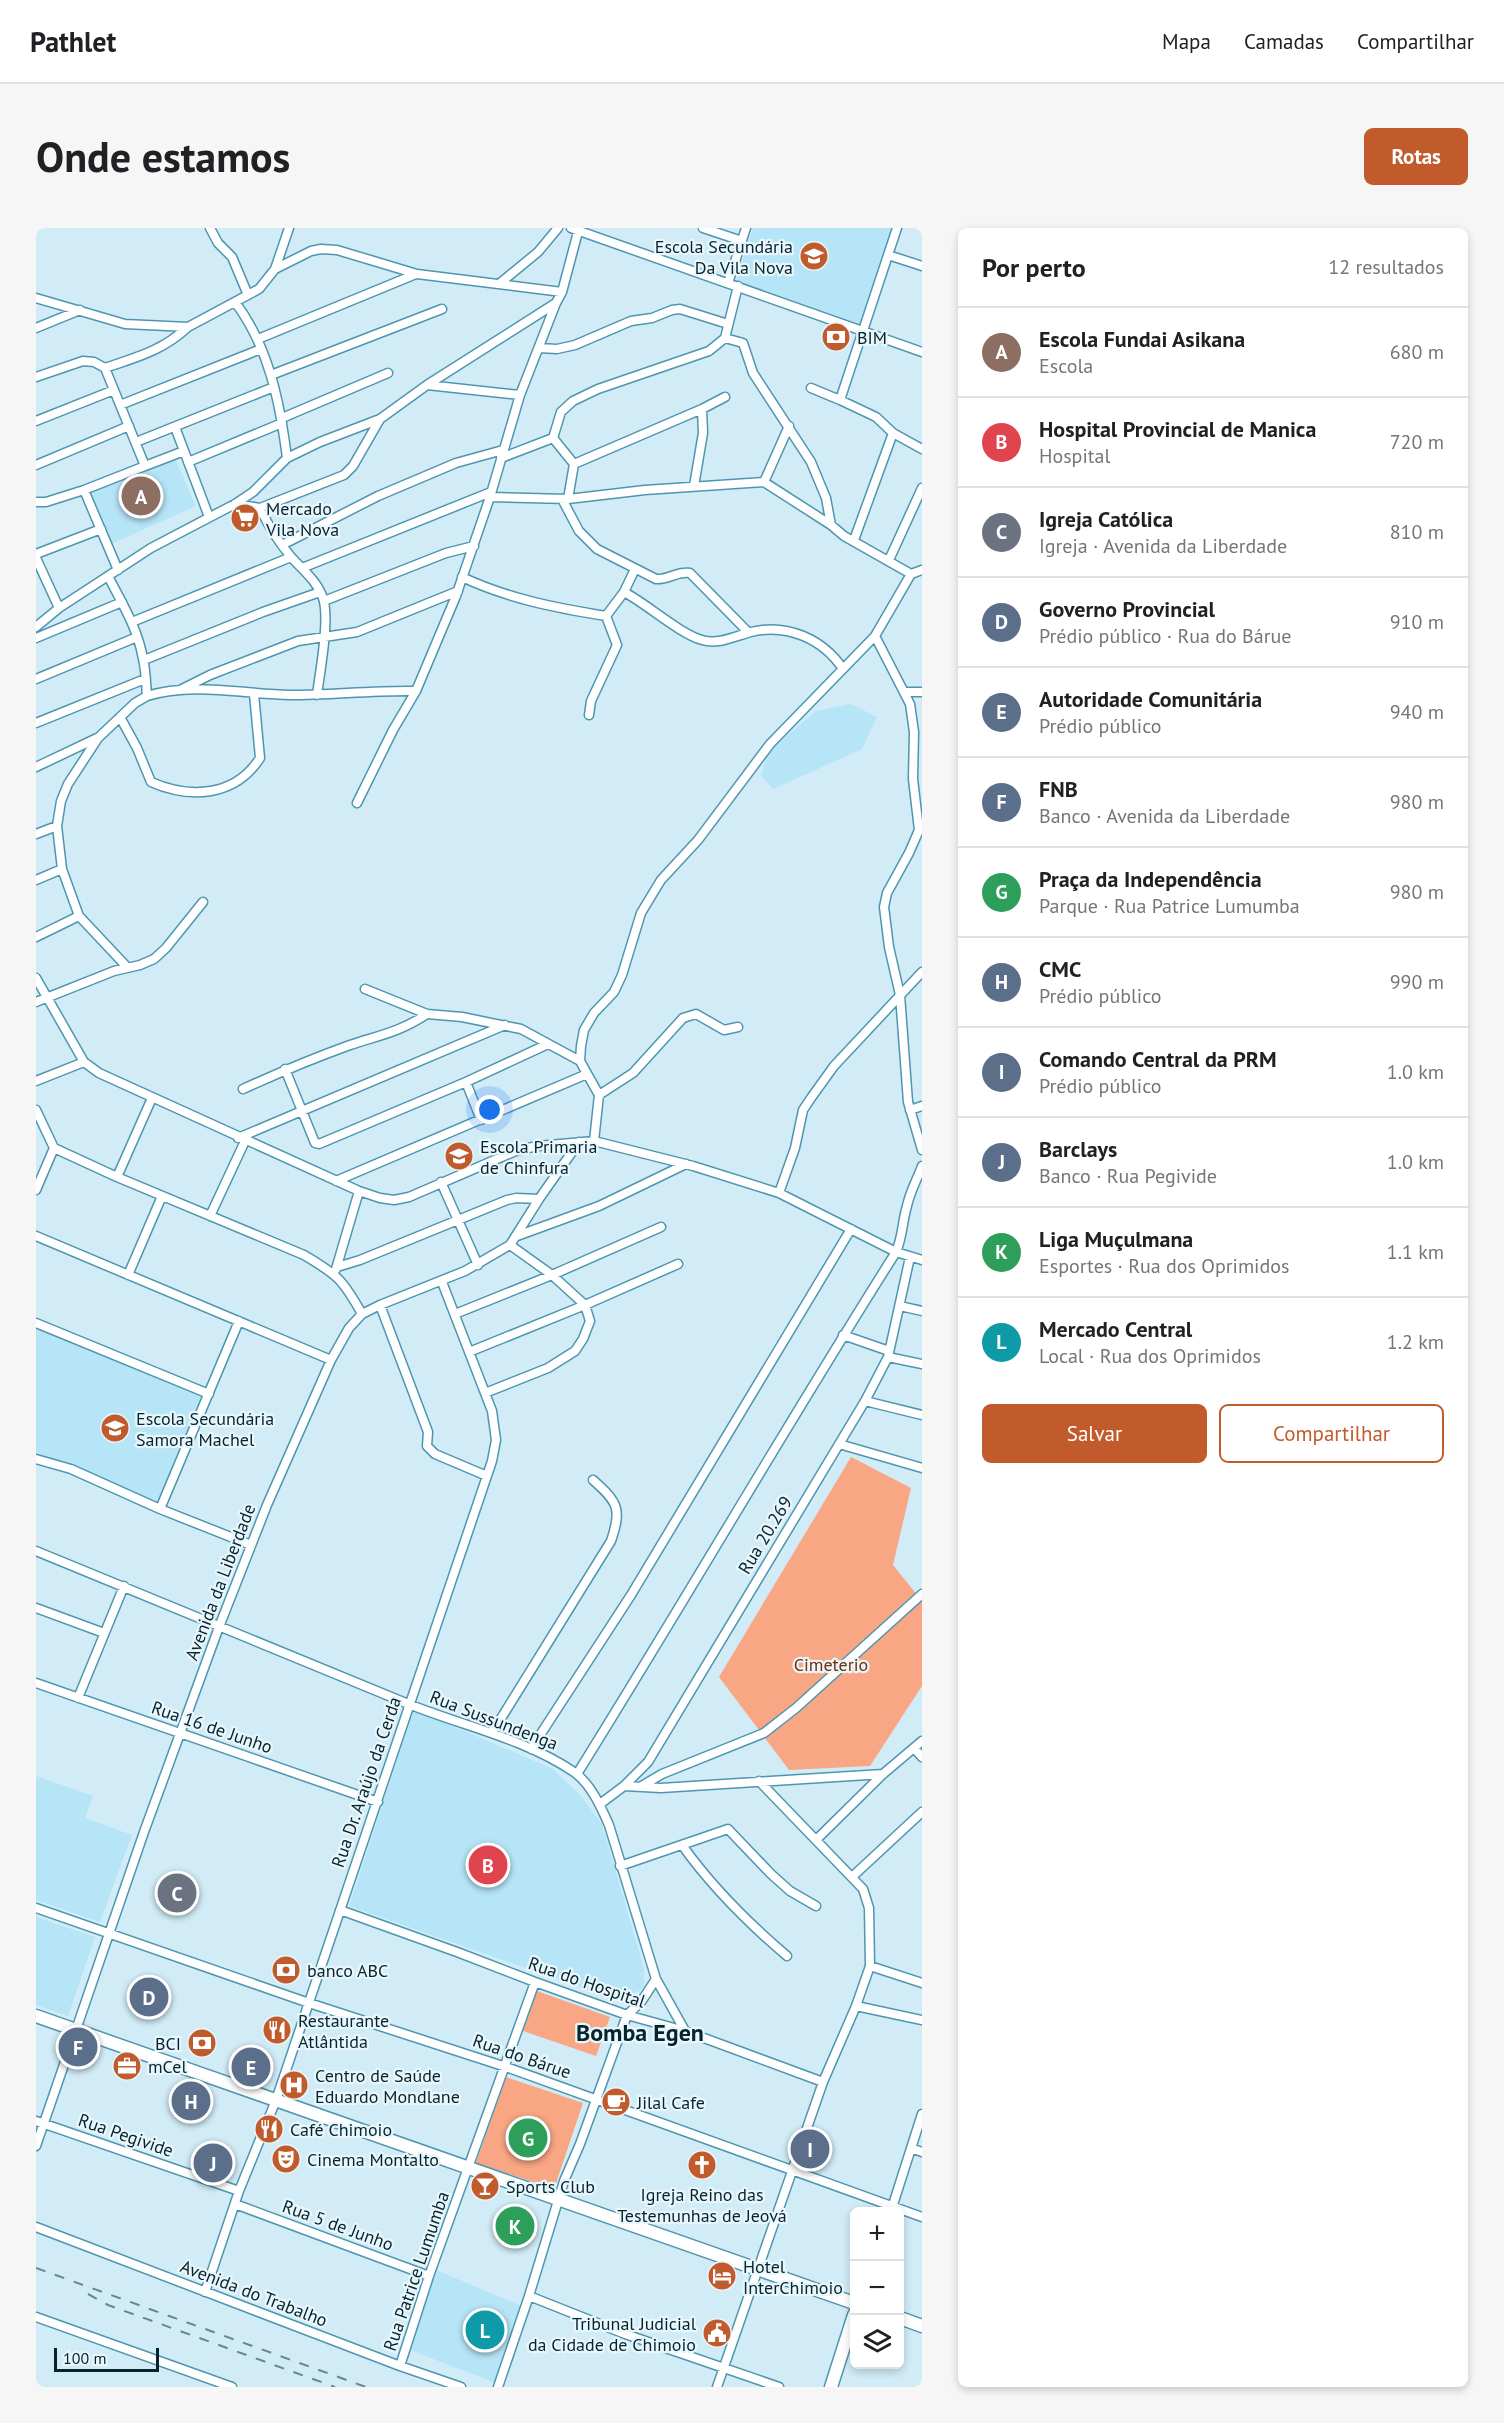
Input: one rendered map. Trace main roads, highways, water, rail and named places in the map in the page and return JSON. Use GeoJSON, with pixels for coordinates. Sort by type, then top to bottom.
{"type":"FeatureCollection","features":[{"type":"Feature","properties":{"kind":"railway"},"geometry":{"type":"LineString","coordinates":[[36,2268],[366,2387]]}},
{"type":"Feature","properties":{"kind":"railway"},"geometry":{"type":"LineString","coordinates":[[88,2294],[108,2305],[335,2387]]}},
{"type":"Feature","properties":{"kind":"place","name":"Escola Secundária Da Vila Nova"},"geometry":{"type":"Point","coordinates":[814,256]}},
{"type":"Feature","properties":{"kind":"place","name":"BIM"},"geometry":{"type":"Point","coordinates":[836,337]}},
{"type":"Feature","properties":{"kind":"place","name":"Escola Fundai Asikana"},"geometry":{"type":"Point","coordinates":[141,496]}},
{"type":"Feature","properties":{"kind":"place","name":"Mercado Vila Nova"},"geometry":{"type":"Point","coordinates":[245,518]}},
{"type":"Feature","properties":{"kind":"place","name":"Escola Primaria de Chinfura"},"geometry":{"type":"Point","coordinates":[459,1156]}},
{"type":"Feature","properties":{"kind":"place","name":"Escola Secundária Samora Machel"},"geometry":{"type":"Point","coordinates":[115,1428]}},
{"type":"Feature","properties":{"kind":"place","name":"Hospital Provincial de Manica"},"geometry":{"type":"Point","coordinates":[488,1865]}},
{"type":"Feature","properties":{"kind":"place","name":"Igreja Católica"},"geometry":{"type":"Point","coordinates":[177,1893]}},
{"type":"Feature","properties":{"kind":"place","name":"banco ABC"},"geometry":{"type":"Point","coordinates":[286,1970]}},
{"type":"Feature","properties":{"kind":"place","name":"Governo Provincial"},"geometry":{"type":"Point","coordinates":[149,1997]}},
{"type":"Feature","properties":{"kind":"place","name":"Restaurante Atlântida"},"geometry":{"type":"Point","coordinates":[277,2030]}},
{"type":"Feature","properties":{"kind":"place","name":"BCI"},"geometry":{"type":"Point","coordinates":[202,2043]}},
{"type":"Feature","properties":{"kind":"place","name":"FNB"},"geometry":{"type":"Point","coordinates":[78,2047]}},
{"type":"Feature","properties":{"kind":"place","name":"mCel"},"geometry":{"type":"Point","coordinates":[127,2066]}},
{"type":"Feature","properties":{"kind":"place","name":"Autoridade Comunitária"},"geometry":{"type":"Point","coordinates":[251,2067]}},
{"type":"Feature","properties":{"kind":"place","name":"Centro de Saúde Eduardo Mondlane"},"geometry":{"type":"Point","coordinates":[294,2085]}},
{"type":"Feature","properties":{"kind":"place","name":"CMC"},"geometry":{"type":"Point","coordinates":[191,2101]}},
{"type":"Feature","properties":{"kind":"place","name":"Jilal Cafe"},"geometry":{"type":"Point","coordinates":[616,2102]}},
{"type":"Feature","properties":{"kind":"place","name":"Café Chimoio"},"geometry":{"type":"Point","coordinates":[269,2129]}},
{"type":"Feature","properties":{"kind":"place","name":"Praça da Independência"},"geometry":{"type":"Point","coordinates":[528,2138]}},
{"type":"Feature","properties":{"kind":"place","name":"Comando Central da PRM"},"geometry":{"type":"Point","coordinates":[810,2149]}},
{"type":"Feature","properties":{"kind":"place","name":"Cinema Montalto"},"geometry":{"type":"Point","coordinates":[286,2159]}},
{"type":"Feature","properties":{"kind":"place","name":"Barclays"},"geometry":{"type":"Point","coordinates":[213,2163]}},
{"type":"Feature","properties":{"kind":"place","name":"Igreja Reino das Testemunhas de Jeová"},"geometry":{"type":"Point","coordinates":[702,2165]}},
{"type":"Feature","properties":{"kind":"place","name":"Sports Club"},"geometry":{"type":"Point","coordinates":[485,2186]}},
{"type":"Feature","properties":{"kind":"place","name":"Liga Muçulmana"},"geometry":{"type":"Point","coordinates":[515,2226]}},
{"type":"Feature","properties":{"kind":"place","name":"Hotel InterChimoio"},"geometry":{"type":"Point","coordinates":[722,2276]}},
{"type":"Feature","properties":{"kind":"place","name":"Mercado Central"},"geometry":{"type":"Point","coordinates":[485,2330]}},
{"type":"Feature","properties":{"kind":"place","name":"Tribunal Judicial da Cidade de Chimoio"},"geometry":{"type":"Point","coordinates":[717,2333]}},
{"type":"Feature","properties":{"kind":"district","name":"Bomba Egen"},"geometry":{"type":"Point","coordinates":[640,2032]}},
{"type":"Feature","properties":{"kind":"park label","name":"Cimeterio"},"geometry":{"type":"Point","coordinates":[831,1664]}}]}
